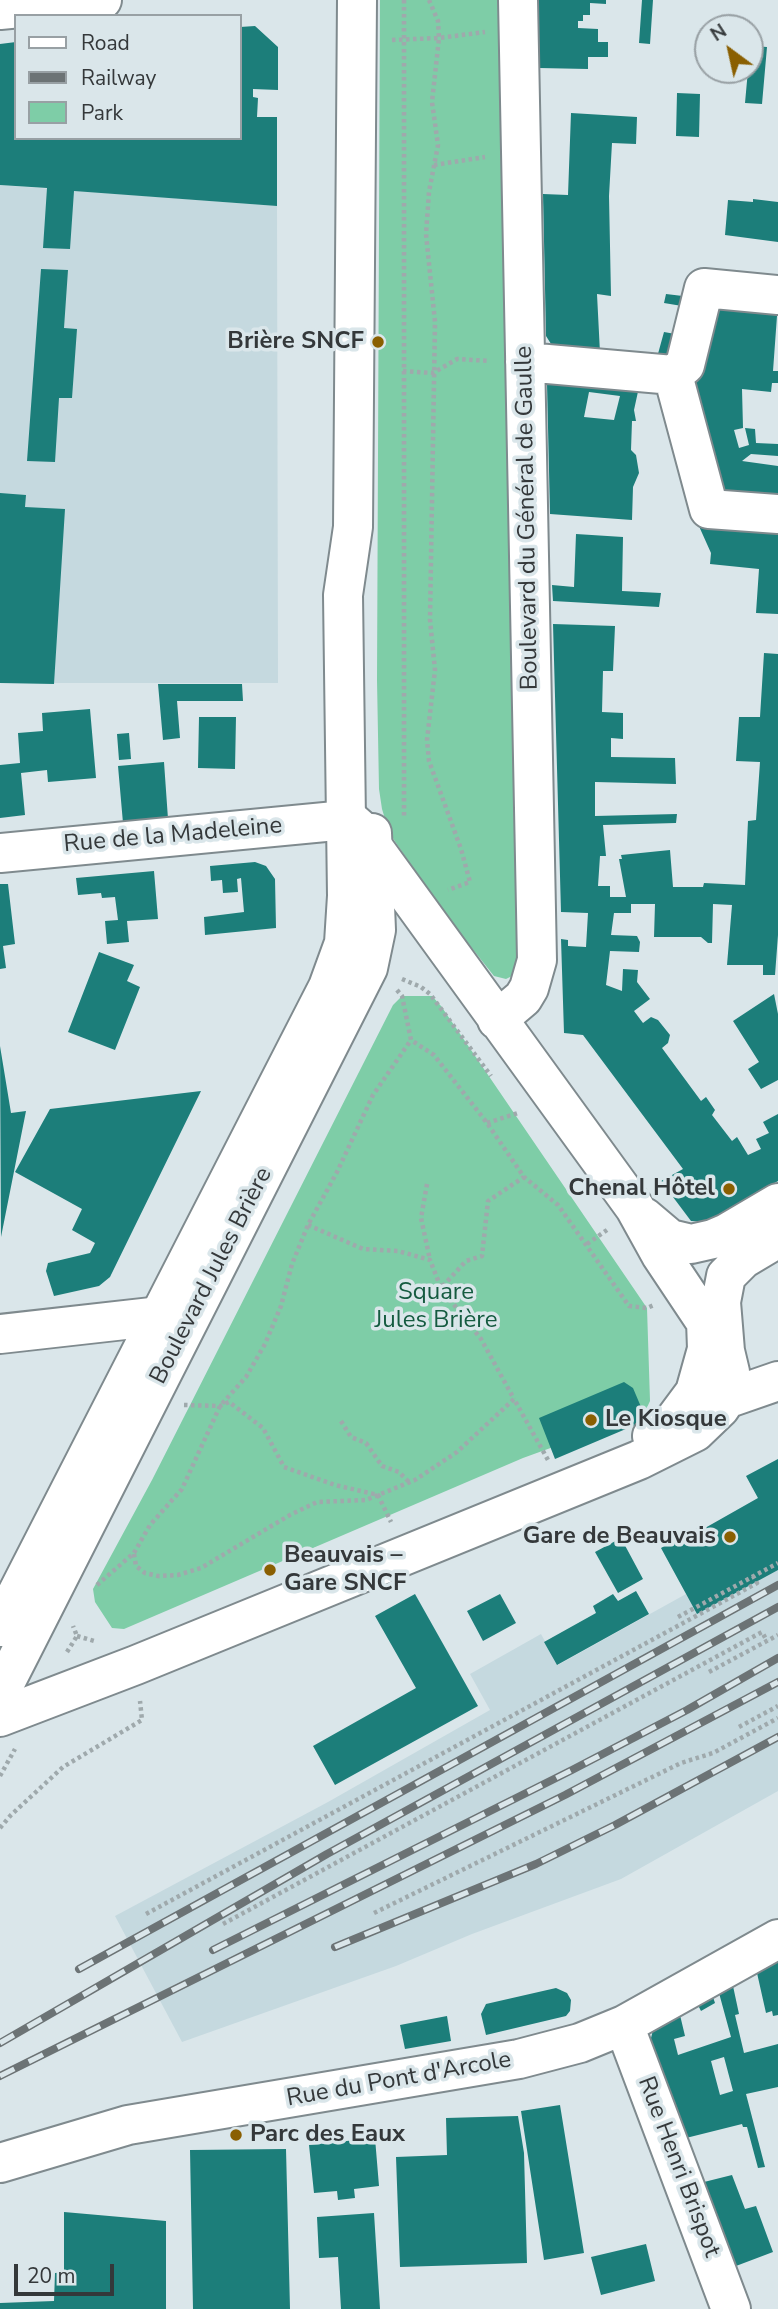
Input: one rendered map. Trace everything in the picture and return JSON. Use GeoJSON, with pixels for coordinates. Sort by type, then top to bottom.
{"type":"FeatureCollection","features":[{"type":"Feature","properties":{"kind":"street"},"geometry":{"type":"LineString","coordinates":[[0,9],[102,0]]}},
{"type":"Feature","properties":{"kind":"street"},"geometry":{"type":"LineString","coordinates":[[356,0],[353,527],[366,623],[359,833],[436,908],[497,1020],[635,1208],[705,1321],[730,1379],[726,1399]]}},
{"type":"Feature","properties":{"kind":"street","name":"Boulevard du Général de Gaulle"},"geometry":{"type":"LineString","coordinates":[[497,1020],[523,998],[530,988],[537,960],[518,13]]}},
{"type":"Feature","properties":{"kind":"street"},"geometry":{"type":"LineString","coordinates":[[525,362],[673,376],[685,365],[704,288],[778,295]]}},
{"type":"Feature","properties":{"kind":"street"},"geometry":{"type":"LineString","coordinates":[[673,376],[709,509],[778,514]]}},
{"type":"Feature","properties":{"kind":"street","name":"Rue de la Madeleine"},"geometry":{"type":"LineString","coordinates":[[0,853],[359,833]]}},
{"type":"Feature","properties":{"kind":"street","name":"Boulevard Jules Brière"},"geometry":{"type":"LineString","coordinates":[[0,1627],[365,973],[374,944],[360,895],[359,833]]}},
{"type":"Feature","properties":{"kind":"street"},"geometry":{"type":"LineString","coordinates":[[360,895],[391,895],[436,908]]}},
{"type":"Feature","properties":{"kind":"street","name":"Boulevard Jules Brière"},"geometry":{"type":"LineString","coordinates":[[0,1693],[153,1391],[176,1314],[328,987],[360,895]]}},
{"type":"Feature","properties":{"kind":"street"},"geometry":{"type":"LineString","coordinates":[[635,1208],[670,1239],[691,1244],[720,1236],[778,1203]]}},
{"type":"Feature","properties":{"kind":"street"},"geometry":{"type":"LineString","coordinates":[[0,1715],[71,1676],[640,1443],[663,1430],[688,1403],[700,1380],[707,1349],[703,1282],[709,1265],[722,1252],[778,1220]]}},
{"type":"Feature","properties":{"kind":"street"},"geometry":{"type":"LineString","coordinates":[[705,1321],[721,1302],[723,1284],[730,1270],[778,1238]]}},
{"type":"Feature","properties":{"kind":"street"},"geometry":{"type":"LineString","coordinates":[[0,1334],[176,1314]]}},
{"type":"Feature","properties":{"kind":"street"},"geometry":{"type":"LineString","coordinates":[[0,1715],[136,1665],[639,1460],[699,1429],[726,1399],[778,1381]]}},
{"type":"Feature","properties":{"kind":"street","name":"Rue du Pont d'Arcole"},"geometry":{"type":"LineString","coordinates":[[0,2163],[128,2125],[519,2059],[580,2043],[624,2025],[778,1939]]}},
{"type":"Feature","properties":{"kind":"street","name":"Rue Henri Brispot"},"geometry":{"type":"LineString","coordinates":[[624,2025],[730,2306]]}},
{"type":"Feature","properties":{"kind":"path"},"geometry":{"type":"LineString","coordinates":[[404,0],[404,818]]}},
{"type":"Feature","properties":{"kind":"path"},"geometry":{"type":"LineString","coordinates":[[429,0],[438,21],[439,38],[432,102],[438,145],[429,192],[426,234],[435,322],[430,620],[435,670],[427,740],[429,761],[471,882],[436,908]]}},
{"type":"Feature","properties":{"kind":"path"},"geometry":{"type":"LineString","coordinates":[[402,40],[439,38],[518,13]]}},
{"type":"Feature","properties":{"kind":"path"},"geometry":{"type":"LineString","coordinates":[[434,166],[521,152]]}},
{"type":"Feature","properties":{"kind":"path"},"geometry":{"type":"LineString","coordinates":[[403,371],[433,373],[457,359],[525,362]]}},
{"type":"Feature","properties":{"kind":"path"},"geometry":{"type":"LineString","coordinates":[[365,973],[396,988],[402,996],[411,1040],[434,1055],[487,1123],[524,1177],[558,1205],[629,1306],[705,1321]]}},
{"type":"Feature","properties":{"kind":"path"},"geometry":{"type":"LineString","coordinates":[[93,1589],[134,1553],[149,1525],[182,1489],[220,1406],[246,1377],[265,1344],[281,1306],[292,1264],[308,1225],[337,1172],[373,1095],[411,1040]]}},
{"type":"Feature","properties":{"kind":"path"},"geometry":{"type":"LineString","coordinates":[[487,1123],[518,1113]]}},
{"type":"Feature","properties":{"kind":"path"},"geometry":{"type":"LineString","coordinates":[[441,1289],[466,1261],[482,1256],[488,1201],[524,1177]]}},
{"type":"Feature","properties":{"kind":"path"},"geometry":{"type":"LineString","coordinates":[[427,1184],[421,1218],[430,1260],[441,1289],[481,1339],[558,1477]]}},
{"type":"Feature","properties":{"kind":"path"},"geometry":{"type":"LineString","coordinates":[[308,1225],[363,1249],[398,1251],[430,1260]]}},
{"type":"Feature","properties":{"kind":"path"},"geometry":{"type":"LineString","coordinates":[[153,1391],[188,1406],[220,1406],[229,1402],[263,1428],[284,1467],[335,1485],[378,1495]]}},
{"type":"Feature","properties":{"kind":"path"},"geometry":{"type":"LineString","coordinates":[[134,1553],[136,1566],[145,1573],[158,1576],[177,1575],[201,1568],[317,1502],[366,1500],[409,1482],[457,1452],[514,1399]]}},
{"type":"Feature","properties":{"kind":"path"},"geometry":{"type":"LineString","coordinates":[[341,1421],[351,1437],[366,1443],[382,1466],[399,1472],[409,1482]]}},
{"type":"Feature","properties":{"kind":"path"},"geometry":{"type":"LineString","coordinates":[[378,1495],[399,1541]]}},
{"type":"Feature","properties":{"kind":"path"},"geometry":{"type":"LineString","coordinates":[[678,1617],[778,1563]]}},
{"type":"Feature","properties":{"kind":"path"},"geometry":{"type":"LineString","coordinates":[[146,1914],[757,1583],[753,1576]]}},
{"type":"Feature","properties":{"kind":"path"},"geometry":{"type":"LineString","coordinates":[[223,1924],[762,1632],[767,1641]]}},
{"type":"Feature","properties":{"kind":"path"},"geometry":{"type":"LineString","coordinates":[[709,1672],[778,1635]]}},
{"type":"Feature","properties":{"kind":"path"},"geometry":{"type":"LineString","coordinates":[[0,1828],[10,1815],[63,1767],[142,1720],[136,1665]]}},
{"type":"Feature","properties":{"kind":"path"},"geometry":{"type":"LineString","coordinates":[[739,1727],[778,1706]]}},
{"type":"Feature","properties":{"kind":"path"},"geometry":{"type":"LineString","coordinates":[[374,1913],[681,1763],[713,1753],[778,1718]]}},
{"type":"Feature","properties":{"kind":"shaded area"},"geometry":{"type":"Polygon","coordinates":[[[0,185],[277,206],[278,683],[0,683],[0,185]]]}},
{"type":"Feature","properties":{"kind":"shaded area"},"geometry":{"type":"Polygon","coordinates":[[[778,1459],[778,1791],[621,1879],[472,1934],[396,1966],[182,2042],[115,1916],[328,1802],[490,1710],[470,1674],[541,1634],[558,1665],[686,1594],[661,1548],[703,1525],[706,1528],[758,1498],[746,1476],[778,1459]]]}},
{"type":"Feature","properties":{"kind":"green space"},"geometry":{"type":"Polygon","coordinates":[[[380,0],[500,0],[525,939],[516,974],[506,979],[494,976],[448,918],[396,843],[389,832],[379,789],[377,680],[380,0]]]}},
{"type":"Feature","properties":{"kind":"green space","name":"Square Jules Brière"},"geometry":{"type":"Polygon","coordinates":[[[402,996],[432,996],[441,1006],[647,1308],[650,1401],[644,1414],[523,1458],[124,1629],[112,1628],[95,1602],[93,1589],[152,1480],[393,1005],[402,996]]]}},
{"type":"Feature","properties":{"kind":"building"},"geometry":{"type":"Polygon","coordinates":[[[538,0],[606,0],[606,4],[590,3],[590,15],[583,15],[583,21],[578,21],[578,28],[598,29],[598,42],[608,42],[608,57],[588,57],[588,69],[539,68],[538,0]]]}},
{"type":"Feature","properties":{"kind":"building"},"geometry":{"type":"Polygon","coordinates":[[[642,0],[653,0],[650,44],[639,43],[642,0]]]}},
{"type":"Feature","properties":{"kind":"building"},"geometry":{"type":"Polygon","coordinates":[[[255,26],[278,47],[278,90],[253,89],[253,97],[258,98],[257,117],[277,117],[277,206],[74,191],[70,249],[43,248],[47,188],[0,185],[0,44],[14,42],[14,140],[242,140],[242,27],[255,26]]]}},
{"type":"Feature","properties":{"kind":"building"},"geometry":{"type":"Polygon","coordinates":[[[764,47],[767,47],[764,81],[764,47]]]}},
{"type":"Feature","properties":{"kind":"building"},"geometry":{"type":"Polygon","coordinates":[[[747,84],[764,84],[762,104],[745,103],[747,84]]]}},
{"type":"Feature","properties":{"kind":"building"},"geometry":{"type":"Polygon","coordinates":[[[677,93],[700,94],[699,137],[676,136],[677,93]]]}},
{"type":"Feature","properties":{"kind":"building"},"geometry":{"type":"Polygon","coordinates":[[[571,113],[637,117],[636,144],[612,143],[609,196],[611,296],[597,294],[600,353],[553,347],[546,336],[543,194],[568,195],[571,113]]]}},
{"type":"Feature","properties":{"kind":"building"},"geometry":{"type":"Polygon","coordinates":[[[753,199],[778,202],[778,242],[725,235],[728,200],[753,202],[753,199]]]}},
{"type":"Feature","properties":{"kind":"building"},"geometry":{"type":"Polygon","coordinates":[[[41,269],[68,270],[64,328],[77,329],[72,398],[59,398],[55,462],[27,461],[41,269]]]}},
{"type":"Feature","properties":{"kind":"building"},"geometry":{"type":"Polygon","coordinates":[[[666,294],[691,297],[688,307],[664,303],[666,294]]]}},
{"type":"Feature","properties":{"kind":"building"},"geometry":{"type":"Polygon","coordinates":[[[704,302],[778,302],[773,371],[778,371],[778,383],[772,383],[771,392],[742,389],[743,428],[734,430],[739,448],[749,445],[745,428],[755,429],[756,443],[778,444],[778,456],[751,454],[742,461],[778,466],[778,502],[727,499],[687,384],[704,302]]]}},
{"type":"Feature","properties":{"kind":"building"},"geometry":{"type":"Polygon","coordinates":[[[664,332],[681,335],[673,364],[656,361],[664,332]]]}},
{"type":"Feature","properties":{"kind":"building"},"geometry":{"type":"Polygon","coordinates":[[[556,377],[639,387],[634,410],[636,421],[632,421],[631,450],[636,455],[639,473],[633,487],[632,520],[550,514],[547,384],[556,377]],[[589,392],[584,417],[614,420],[620,396],[589,392]]]}},
{"type":"Feature","properties":{"kind":"building"},"geometry":{"type":"Polygon","coordinates":[[[0,493],[26,495],[25,507],[65,509],[54,684],[0,683],[0,493]]]}},
{"type":"Feature","properties":{"kind":"building"},"geometry":{"type":"Polygon","coordinates":[[[698,524],[778,530],[778,614],[756,613],[759,569],[710,564],[711,553],[698,524]]]}},
{"type":"Feature","properties":{"kind":"building"},"geometry":{"type":"Polygon","coordinates":[[[576,534],[623,537],[622,591],[661,593],[659,607],[553,601],[552,585],[574,587],[576,534]]]}},
{"type":"Feature","properties":{"kind":"building"},"geometry":{"type":"Polygon","coordinates":[[[553,624],[615,626],[613,671],[603,671],[602,712],[623,713],[623,739],[611,738],[611,757],[675,758],[676,784],[595,782],[595,816],[677,814],[676,823],[603,825],[606,856],[600,856],[598,886],[610,886],[610,897],[626,897],[619,859],[622,859],[621,855],[670,850],[673,887],[703,887],[704,883],[745,885],[748,821],[756,820],[760,762],[736,761],[739,717],[760,717],[764,653],[778,654],[778,935],[775,975],[763,975],[763,965],[727,965],[732,905],[713,904],[712,943],[701,937],[654,937],[655,904],[631,904],[631,913],[614,913],[611,935],[637,936],[640,942],[639,952],[610,951],[606,985],[622,991],[623,969],[638,970],[637,982],[650,999],[634,1011],[643,1023],[651,1017],[658,1020],[670,1035],[668,1043],[662,1048],[701,1101],[706,1097],[715,1110],[712,1115],[732,1141],[737,1137],[748,1155],[761,1149],[756,1139],[769,1133],[763,1122],[778,1114],[778,1181],[705,1222],[691,1221],[661,1181],[683,1169],[583,1035],[564,1033],[561,939],[568,940],[568,946],[586,947],[588,913],[561,912],[553,624]]]}},
{"type":"Feature","properties":{"kind":"building"},"geometry":{"type":"Polygon","coordinates":[[[158,684],[242,684],[243,701],[177,701],[180,738],[163,740],[158,684]]]}},
{"type":"Feature","properties":{"kind":"building"},"geometry":{"type":"Polygon","coordinates":[[[90,709],[96,778],[48,782],[47,770],[21,773],[25,815],[0,818],[0,765],[20,763],[18,733],[43,731],[42,713],[90,709]]]}},
{"type":"Feature","properties":{"kind":"building"},"geometry":{"type":"Polygon","coordinates":[[[199,717],[236,717],[235,769],[198,768],[199,717]]]}},
{"type":"Feature","properties":{"kind":"building"},"geometry":{"type":"Polygon","coordinates":[[[129,733],[131,759],[119,760],[117,734],[129,733]]]}},
{"type":"Feature","properties":{"kind":"building"},"geometry":{"type":"Polygon","coordinates":[[[164,762],[168,819],[123,823],[118,766],[164,762]]]}},
{"type":"Feature","properties":{"kind":"building"},"geometry":{"type":"Polygon","coordinates":[[[255,862],[266,866],[275,879],[276,928],[205,935],[204,917],[244,912],[241,878],[237,879],[238,892],[223,893],[222,880],[211,881],[210,866],[255,862]]]}},
{"type":"Feature","properties":{"kind":"building"},"geometry":{"type":"Polygon","coordinates":[[[154,871],[158,919],[127,921],[129,942],[107,944],[105,921],[118,920],[115,897],[102,898],[101,893],[78,895],[76,878],[154,871]]]}},
{"type":"Feature","properties":{"kind":"building"},"geometry":{"type":"Polygon","coordinates":[[[0,884],[8,884],[15,944],[3,946],[6,968],[0,969],[0,884]]]}},
{"type":"Feature","properties":{"kind":"building"},"geometry":{"type":"Polygon","coordinates":[[[99,952],[134,965],[127,981],[140,987],[115,1050],[68,1032],[99,952]]]}},
{"type":"Feature","properties":{"kind":"building"},"geometry":{"type":"Polygon","coordinates":[[[774,994],[778,1014],[778,1080],[761,1089],[748,1069],[759,1062],[733,1021],[774,994]]]}},
{"type":"Feature","properties":{"kind":"building"},"geometry":{"type":"Polygon","coordinates":[[[0,1046],[11,1113],[26,1111],[1,1237],[0,1046]]]}},
{"type":"Feature","properties":{"kind":"building"},"geometry":{"type":"Polygon","coordinates":[[[201,1091],[110,1277],[99,1286],[54,1296],[46,1271],[48,1263],[90,1253],[95,1243],[72,1230],[82,1209],[15,1172],[50,1109],[201,1091]]]}},
{"type":"Feature","properties":{"kind":"building","name":"Le Kiosque"},"geometry":{"type":"Polygon","coordinates":[[[624,1382],[633,1388],[644,1414],[640,1423],[555,1459],[539,1418],[624,1382]]]}},
{"type":"Feature","properties":{"kind":"building","name":"Gare de Beauvais"},"geometry":{"type":"Polygon","coordinates":[[[778,1459],[778,1570],[697,1614],[661,1548],[703,1525],[705,1528],[758,1498],[746,1476],[778,1459]]]}},
{"type":"Feature","properties":{"kind":"building"},"geometry":{"type":"Polygon","coordinates":[[[621,1538],[643,1579],[618,1593],[595,1552],[621,1538]]]}},
{"type":"Feature","properties":{"kind":"building"},"geometry":{"type":"Polygon","coordinates":[[[636,1591],[649,1614],[557,1665],[544,1642],[596,1613],[593,1606],[613,1594],[618,1601],[636,1591]]]}},
{"type":"Feature","properties":{"kind":"building"},"geometry":{"type":"Polygon","coordinates":[[[415,1594],[478,1706],[335,1785],[313,1746],[416,1688],[375,1616],[415,1594]]]}},
{"type":"Feature","properties":{"kind":"building"},"geometry":{"type":"Polygon","coordinates":[[[500,1594],[516,1623],[483,1641],[467,1611],[500,1594]]]}},
{"type":"Feature","properties":{"kind":"building"},"geometry":{"type":"Polygon","coordinates":[[[778,1961],[778,2015],[773,2016],[772,2011],[766,2013],[757,1973],[778,1961]]]}},
{"type":"Feature","properties":{"kind":"building"},"geometry":{"type":"Polygon","coordinates":[[[733,1986],[739,2014],[735,2015],[744,2053],[778,2044],[778,2087],[746,2094],[765,2167],[758,2168],[747,2127],[742,2124],[686,2138],[650,2042],[653,2030],[680,2015],[685,2036],[674,2039],[678,2055],[731,2037],[719,1993],[733,1986]],[[724,2057],[711,2061],[720,2095],[733,2091],[724,2057]]]}},
{"type":"Feature","properties":{"kind":"building"},"geometry":{"type":"Polygon","coordinates":[[[556,1988],[567,1993],[571,2000],[570,2011],[566,2016],[486,2035],[481,2014],[486,2004],[556,1988]]]}},
{"type":"Feature","properties":{"kind":"building"},"geometry":{"type":"Polygon","coordinates":[[[713,1997],[715,2003],[701,2011],[698,2005],[713,1997]]]}},
{"type":"Feature","properties":{"kind":"building"},"geometry":{"type":"Polygon","coordinates":[[[447,2016],[451,2041],[405,2049],[400,2025],[447,2016]]]}},
{"type":"Feature","properties":{"kind":"building"},"geometry":{"type":"Polygon","coordinates":[[[560,2105],[584,2253],[544,2260],[521,2111],[560,2105]]]}},
{"type":"Feature","properties":{"kind":"building"},"geometry":{"type":"Polygon","coordinates":[[[518,2116],[524,2153],[527,2263],[400,2267],[396,2157],[447,2155],[446,2118],[518,2116]]]}},
{"type":"Feature","properties":{"kind":"building"},"geometry":{"type":"Polygon","coordinates":[[[375,2138],[379,2186],[354,2189],[355,2198],[338,2200],[337,2191],[314,2193],[309,2145],[375,2138]]]}},
{"type":"Feature","properties":{"kind":"building"},"geometry":{"type":"Polygon","coordinates":[[[286,2149],[290,2309],[193,2309],[190,2150],[286,2149]]]}},
{"type":"Feature","properties":{"kind":"building"},"geometry":{"type":"Polygon","coordinates":[[[732,2175],[745,2209],[756,2206],[773,2252],[736,2266],[704,2182],[732,2175]]]}},
{"type":"Feature","properties":{"kind":"building"},"geometry":{"type":"Polygon","coordinates":[[[64,2212],[166,2221],[166,2309],[0,2309],[0,2303],[54,2301],[55,2273],[64,2272],[64,2212]]]}},
{"type":"Feature","properties":{"kind":"building"},"geometry":{"type":"Polygon","coordinates":[[[374,2213],[380,2309],[341,2309],[338,2257],[319,2258],[317,2217],[374,2213]]]}},
{"type":"Feature","properties":{"kind":"building"},"geometry":{"type":"Polygon","coordinates":[[[646,2244],[655,2281],[601,2295],[591,2257],[646,2244]]]}},
{"type":"Feature","properties":{"kind":"railway"},"geometry":{"type":"LineString","coordinates":[[79,1969],[778,1585]]}},
{"type":"Feature","properties":{"kind":"railway"},"geometry":{"type":"LineString","coordinates":[[0,2043],[327,1854],[778,1607]]}},
{"type":"Feature","properties":{"kind":"railway"},"geometry":{"type":"LineString","coordinates":[[213,1950],[572,1770],[687,1710],[778,1658]]}},
{"type":"Feature","properties":{"kind":"railway"},"geometry":{"type":"LineString","coordinates":[[0,2076],[565,1795],[778,1682]]}},
{"type":"Feature","properties":{"kind":"railway"},"geometry":{"type":"LineString","coordinates":[[335,1947],[536,1864],[615,1825],[778,1737]]}},
{"type":"Feature","properties":{"kind":"place","name":"Brière SNCF"},"geometry":{"type":"Point","coordinates":[378,342]}},
{"type":"Feature","properties":{"kind":"place","name":"Chenal Hôtel"},"geometry":{"type":"Point","coordinates":[729,1189]}},
{"type":"Feature","properties":{"kind":"place","name":"Le Kiosque"},"geometry":{"type":"Point","coordinates":[591,1420]}},
{"type":"Feature","properties":{"kind":"place","name":"Gare de Beauvais"},"geometry":{"type":"Point","coordinates":[730,1537]}},
{"type":"Feature","properties":{"kind":"place","name":"Beauvais – Gare SNCF"},"geometry":{"type":"Point","coordinates":[270,1570]}},
{"type":"Feature","properties":{"kind":"place","name":"Parc des Eaux"},"geometry":{"type":"Point","coordinates":[236,2135]}}]}
